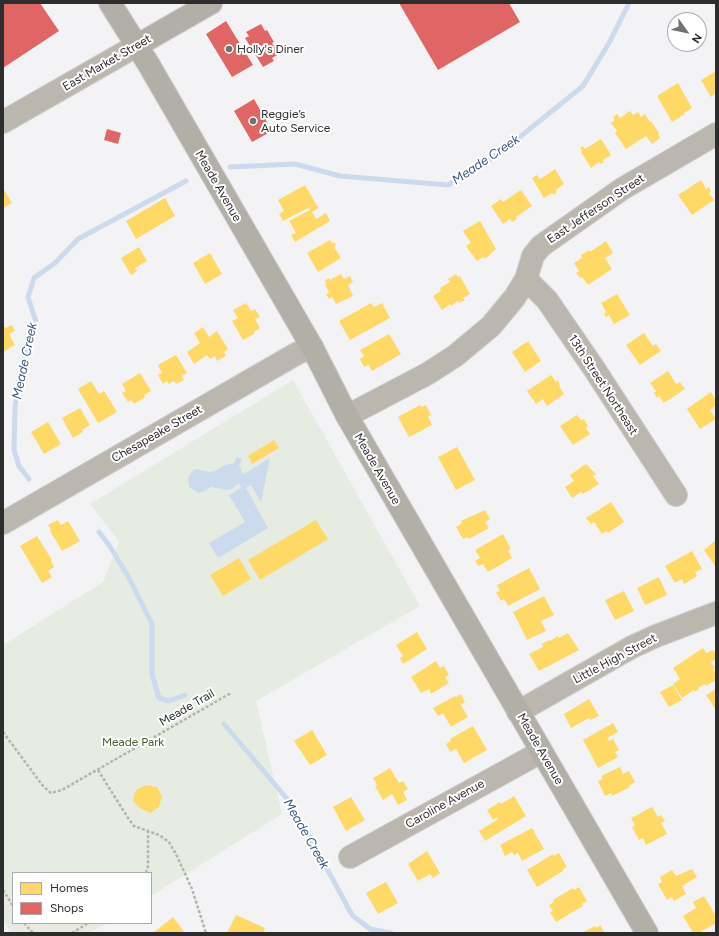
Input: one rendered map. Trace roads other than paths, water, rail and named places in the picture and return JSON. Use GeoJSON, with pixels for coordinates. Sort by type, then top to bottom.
{"type":"FeatureCollection","features":[{"type":"Feature","properties":{"kind":"main road","name":"Meade Avenue"},"geometry":{"type":"LineString","coordinates":[[110,3],[149,65],[312,347],[347,416],[646,933]]}},
{"type":"Feature","properties":{"kind":"main road","name":"East Market Street"},"geometry":{"type":"LineString","coordinates":[[136,46],[211,3]]}},
{"type":"Feature","properties":{"kind":"street","name":"East Market Street"},"geometry":{"type":"LineString","coordinates":[[3,122],[136,46]]}},
{"type":"Feature","properties":{"kind":"street","name":"East Jefferson Street"},"geometry":{"type":"LineString","coordinates":[[347,416],[427,374],[455,356],[491,326],[515,297],[526,279],[534,256],[541,246],[622,189],[715,136]]}},
{"type":"Feature","properties":{"kind":"street","name":"13th Street Northeast"},"geometry":{"type":"LineString","coordinates":[[526,279],[547,300],[595,370],[676,495]]}},
{"type":"Feature","properties":{"kind":"street","name":"Chesapeake Street"},"geometry":{"type":"LineString","coordinates":[[3,523],[296,354],[312,347]]}},
{"type":"Feature","properties":{"kind":"street","name":"Little High Street"},"geometry":{"type":"LineString","coordinates":[[518,712],[632,647],[716,613]]}},
{"type":"Feature","properties":{"kind":"street","name":"Caroline Avenue"},"geometry":{"type":"LineString","coordinates":[[350,857],[542,752]]}},
{"type":"Feature","properties":{"kind":"water"},"geometry":{"type":"Polygon","coordinates":[[[237,457],[242,460],[239,465],[244,474],[270,458],[261,502],[251,485],[246,488],[268,528],[218,558],[209,543],[245,522],[229,495],[241,487],[238,484],[232,489],[227,490],[211,487],[199,493],[189,487],[188,478],[193,470],[197,469],[210,472],[215,471],[225,465],[234,463],[237,457]]]}},
{"type":"Feature","properties":{"kind":"waterway","name":"Meade Creek"},"geometry":{"type":"LineString","coordinates":[[230,167],[295,164],[340,176],[448,185],[500,153],[583,86],[609,43],[629,3]]}},
{"type":"Feature","properties":{"kind":"waterway","name":"Meade Creek"},"geometry":{"type":"LineString","coordinates":[[29,479],[19,466],[14,450],[15,408],[19,377],[36,322],[28,297],[34,278],[55,263],[78,239],[186,181]]}},
{"type":"Feature","properties":{"kind":"waterway","name":"Meade Creek"},"geometry":{"type":"LineString","coordinates":[[99,532],[128,576],[152,624],[152,674],[159,698],[169,701],[185,695]]}},
{"type":"Feature","properties":{"kind":"waterway","name":"Meade Creek"},"geometry":{"type":"LineString","coordinates":[[224,724],[288,800],[352,915],[370,929],[391,933]]}},
{"type":"Feature","properties":{"kind":"place","name":"Holly's Diner"},"geometry":{"type":"Point","coordinates":[229,49]}},
{"type":"Feature","properties":{"kind":"place","name":"Reggie’s Auto Service"},"geometry":{"type":"Point","coordinates":[253,121]}},
{"type":"Feature","properties":{"kind":"park label","name":"Meade Park"},"geometry":{"type":"Point","coordinates":[133,742]}}]}
